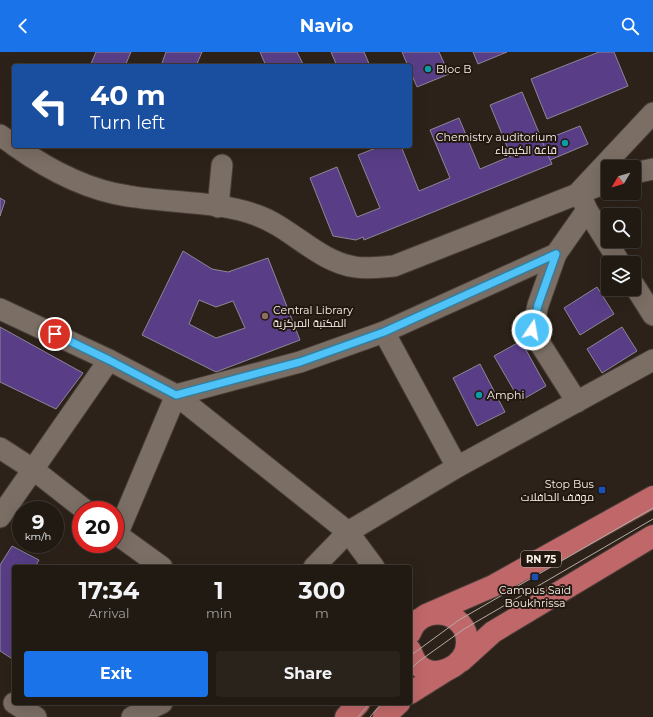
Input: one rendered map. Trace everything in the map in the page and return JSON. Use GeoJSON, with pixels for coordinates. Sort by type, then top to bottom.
{"type":"FeatureCollection","features":[{"type":"Feature","properties":{"kind":"main road","name":"RN 75"},"geometry":{"type":"LineString","coordinates":[[416,620],[492,586],[653,497]]}},
{"type":"Feature","properties":{"kind":"main road"},"geometry":{"type":"LineString","coordinates":[[412,692],[453,666],[493,632],[653,536]]}},
{"type":"Feature","properties":{"kind":"main road"},"geometry":{"type":"LineString","coordinates":[[412,654],[418,664],[435,672],[453,666],[466,652],[466,633],[459,620],[445,614],[435,613],[416,620]]}},
{"type":"Feature","properties":{"kind":"main road"},"geometry":{"type":"LineString","coordinates":[[346,717],[357,705]]}},
{"type":"Feature","properties":{"kind":"main road"},"geometry":{"type":"LineString","coordinates":[[384,717],[397,705]]}},
{"type":"Feature","properties":{"kind":"lane"},"geometry":{"type":"LineString","coordinates":[[577,402],[532,330],[538,305],[556,254],[583,201],[653,113]]}},
{"type":"Feature","properties":{"kind":"lane"},"geometry":{"type":"LineString","coordinates":[[0,135],[12,143]]}},
{"type":"Feature","properties":{"kind":"lane"},"geometry":{"type":"LineString","coordinates":[[19,148],[58,174],[94,188],[126,196],[218,207],[257,215],[287,231],[326,257],[353,267],[371,269],[394,266],[583,201],[601,187]]}},
{"type":"Feature","properties":{"kind":"lane"},"geometry":{"type":"LineString","coordinates":[[218,207],[222,165]]}},
{"type":"Feature","properties":{"kind":"lane"},"geometry":{"type":"LineString","coordinates":[[641,172],[653,169]]}},
{"type":"Feature","properties":{"kind":"lane"},"geometry":{"type":"LineString","coordinates":[[583,201],[616,256]]}},
{"type":"Feature","properties":{"kind":"lane"},"geometry":{"type":"LineString","coordinates":[[176,395],[300,362],[384,332],[556,254]]}},
{"type":"Feature","properties":{"kind":"lane"},"geometry":{"type":"LineString","coordinates":[[641,296],[653,315]]}},
{"type":"Feature","properties":{"kind":"lane"},"geometry":{"type":"LineString","coordinates":[[0,309],[109,360],[176,395],[348,532],[373,565]]}},
{"type":"Feature","properties":{"kind":"lane"},"geometry":{"type":"LineString","coordinates":[[384,332],[457,467]]}},
{"type":"Feature","properties":{"kind":"lane"},"geometry":{"type":"LineString","coordinates":[[0,518],[109,360]]}},
{"type":"Feature","properties":{"kind":"lane"},"geometry":{"type":"LineString","coordinates":[[316,565],[348,532],[457,467],[653,360]]}},
{"type":"Feature","properties":{"kind":"lane"},"geometry":{"type":"LineString","coordinates":[[124,515],[176,395]]}},
{"type":"Feature","properties":{"kind":"lane"},"geometry":{"type":"LineString","coordinates":[[0,448],[34,470],[74,501]]}},
{"type":"Feature","properties":{"kind":"lane"},"geometry":{"type":"LineString","coordinates":[[124,540],[159,565]]}},
{"type":"Feature","properties":{"kind":"lane"},"geometry":{"type":"LineString","coordinates":[[0,694],[12,702]]}},
{"type":"Feature","properties":{"kind":"lane"},"geometry":{"type":"LineString","coordinates":[[17,705],[36,717]]}},
{"type":"Feature","properties":{"kind":"lane"},"geometry":{"type":"LineString","coordinates":[[132,717],[158,705]]}},
{"type":"Feature","properties":{"kind":"building"},"geometry":{"type":"Polygon","coordinates":[[[96,52],[131,52],[126,64],[91,64],[96,52]]]}},
{"type":"Feature","properties":{"kind":"building"},"geometry":{"type":"Polygon","coordinates":[[[166,52],[202,52],[197,64],[162,64],[166,52]]]}},
{"type":"Feature","properties":{"kind":"building"},"geometry":{"type":"Polygon","coordinates":[[[260,52],[297,52],[303,64],[265,64],[260,52]]]}},
{"type":"Feature","properties":{"kind":"building"},"geometry":{"type":"Polygon","coordinates":[[[331,52],[364,52],[369,64],[336,64],[331,52]]]}},
{"type":"Feature","properties":{"kind":"building","name":"Bloc B"},"geometry":{"type":"Polygon","coordinates":[[[402,52],[439,52],[449,74],[417,87],[412,76],[412,64],[407,64],[402,52]]]}},
{"type":"Feature","properties":{"kind":"building"},"geometry":{"type":"Polygon","coordinates":[[[473,52],[507,52],[478,64],[473,52]]]}},
{"type":"Feature","properties":{"kind":"building"},"geometry":{"type":"Polygon","coordinates":[[[599,52],[614,52],[628,86],[547,119],[531,79],[599,52]]]}},
{"type":"Feature","properties":{"kind":"building"},"geometry":{"type":"Polygon","coordinates":[[[522,92],[552,164],[364,240],[363,237],[356,240],[333,236],[310,178],[337,167],[357,217],[380,208],[358,155],[376,148],[402,148],[419,191],[450,178],[430,130],[459,118],[480,169],[511,156],[490,105],[522,92]]]}},
{"type":"Feature","properties":{"kind":"building","name":"Chemistry auditorium قاعة الكيمياء"},"geometry":{"type":"Polygon","coordinates":[[[580,126],[588,144],[550,160],[542,141],[580,126]]]}},
{"type":"Feature","properties":{"kind":"building"},"geometry":{"type":"Polygon","coordinates":[[[0,198],[5,201],[0,216],[0,198]]]}},
{"type":"Feature","properties":{"kind":"building","name":"Central Library المكتبة المركزية"},"geometry":{"type":"Polygon","coordinates":[[[183,251],[212,269],[228,272],[268,258],[300,340],[216,372],[142,335],[183,251]],[[199,300],[189,324],[216,338],[245,328],[233,301],[216,307],[199,300]]]}},
{"type":"Feature","properties":{"kind":"building"},"geometry":{"type":"Polygon","coordinates":[[[597,287],[601,296],[603,296],[614,314],[580,335],[564,308],[597,287]]]}},
{"type":"Feature","properties":{"kind":"building"},"geometry":{"type":"Polygon","coordinates":[[[0,327],[83,373],[56,409],[0,382],[0,327]]]}},
{"type":"Feature","properties":{"kind":"building"},"geometry":{"type":"Polygon","coordinates":[[[622,327],[637,351],[602,373],[587,349],[622,327]]]}},
{"type":"Feature","properties":{"kind":"building","name":"Amphi"},"geometry":{"type":"Polygon","coordinates":[[[521,341],[546,386],[520,401],[494,356],[521,341]]]}},
{"type":"Feature","properties":{"kind":"building","name":"Amphi"},"geometry":{"type":"Polygon","coordinates":[[[480,364],[505,412],[477,426],[453,378],[480,364]]]}},
{"type":"Feature","properties":{"kind":"building"},"geometry":{"type":"Polygon","coordinates":[[[12,546],[12,553],[26,553],[39,560],[36,565],[12,565],[12,659],[0,651],[0,565],[12,546]]]}},
{"type":"Feature","properties":{"kind":"tram line"},"geometry":{"type":"LineString","coordinates":[[412,655],[459,620],[653,508]]}},
{"type":"Feature","properties":{"kind":"tram line"},"geometry":{"type":"LineString","coordinates":[[412,668],[418,662],[464,629],[653,519]]}},
{"type":"Feature","properties":{"kind":"tram line"},"geometry":{"type":"LineString","coordinates":[[358,717],[368,705]]}},
{"type":"Feature","properties":{"kind":"tram line"},"geometry":{"type":"LineString","coordinates":[[370,717],[380,705]]}},
{"type":"Feature","properties":{"kind":"place","name":"Bloc B"},"geometry":{"type":"Point","coordinates":[428,69]}},
{"type":"Feature","properties":{"kind":"place","name":"Chemistry auditorium قاعة الكيمياء"},"geometry":{"type":"Point","coordinates":[565,143]}},
{"type":"Feature","properties":{"kind":"place","name":"Central Library المكتبة المركزية"},"geometry":{"type":"Point","coordinates":[265,316]}},
{"type":"Feature","properties":{"kind":"place","name":"Amphi"},"geometry":{"type":"Point","coordinates":[479,395]}},
{"type":"Feature","properties":{"kind":"place","name":"Stop Bus موقف الحافلات"},"geometry":{"type":"Point","coordinates":[602,490]}},
{"type":"Feature","properties":{"kind":"place","name":"Campus Saïd Boukhrissa"},"geometry":{"type":"Point","coordinates":[535,577]}},
{"type":"Feature","properties":{"kind":"route"},"geometry":{"type":"LineString","coordinates":[[55,334],[176,395],[300,362],[384,332],[556,254],[538,305],[532,330]]}}]}
